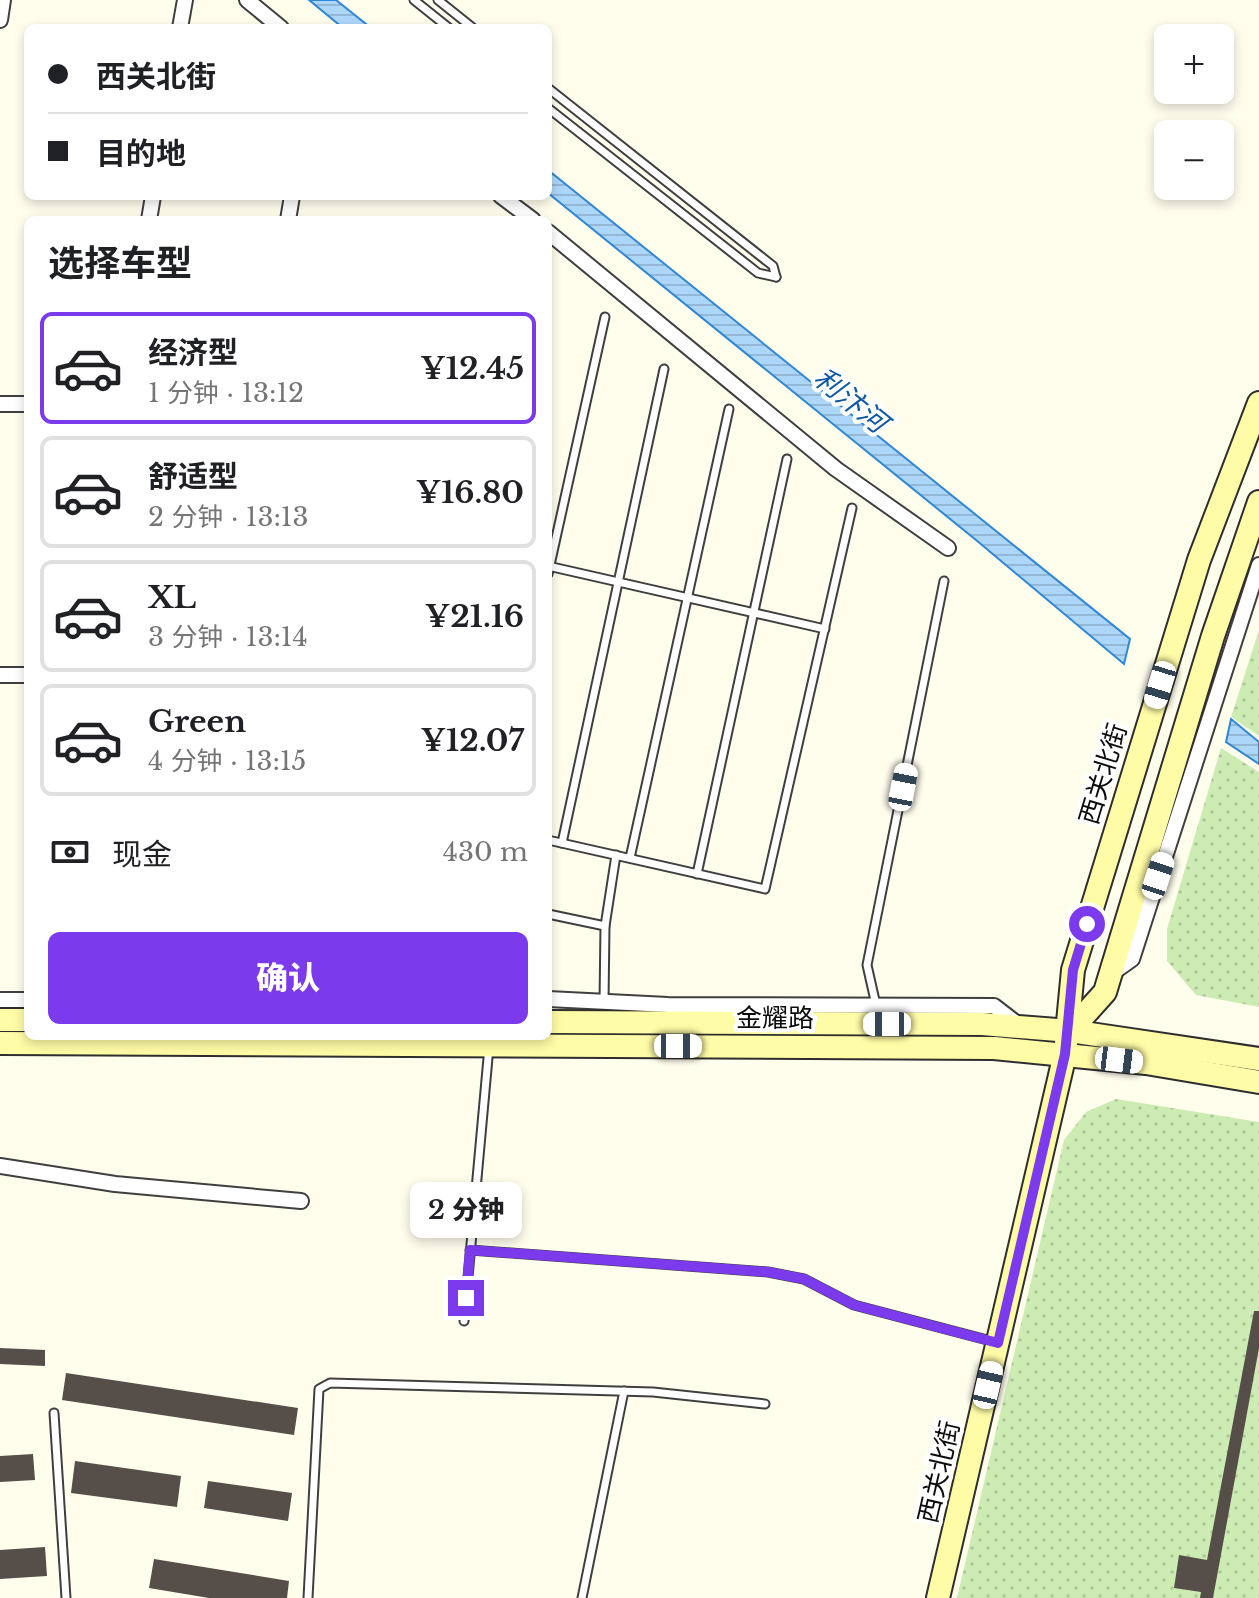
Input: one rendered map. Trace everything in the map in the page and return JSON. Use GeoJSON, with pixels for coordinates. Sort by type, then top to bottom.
{"type":"FeatureCollection","features":[{"type":"Feature","properties":{"kind":"main road","name":"西关北街"},"geometry":{"type":"LineString","coordinates":[[938,1598],[1070,1031],[1073,970],[1199,560],[1259,403]]}},
{"type":"Feature","properties":{"kind":"main road","name":"西关北街"},"geometry":{"type":"LineString","coordinates":[[1070,1031],[1105,992],[1213,636],[1259,502]]}},
{"type":"Feature","properties":{"kind":"main road","name":"金耀路"},"geometry":{"type":"LineString","coordinates":[[552,1021],[604,1012],[1020,1027],[1070,1031],[1259,1059]]}},
{"type":"Feature","properties":{"kind":"main road"},"geometry":{"type":"LineString","coordinates":[[0,1020],[24,1020]]}},
{"type":"Feature","properties":{"kind":"main road","name":"金耀路"},"geometry":{"type":"LineString","coordinates":[[0,1043],[994,1048],[1065,1054],[1259,1082]]}},
{"type":"Feature","properties":{"kind":"street"},"geometry":{"type":"LineString","coordinates":[[0,20],[3,0]]}},
{"type":"Feature","properties":{"kind":"street"},"geometry":{"type":"LineString","coordinates":[[181,24],[185,0]]}},
{"type":"Feature","properties":{"kind":"street"},"geometry":{"type":"LineString","coordinates":[[247,0],[276,24]]}},
{"type":"Feature","properties":{"kind":"street"},"geometry":{"type":"LineString","coordinates":[[506,200],[528,216]]}},
{"type":"Feature","properties":{"kind":"street"},"geometry":{"type":"LineString","coordinates":[[552,235],[836,469],[948,548]]}},
{"type":"Feature","properties":{"kind":"street"},"geometry":{"type":"LineString","coordinates":[[0,404],[24,404]]}},
{"type":"Feature","properties":{"kind":"street"},"geometry":{"type":"LineString","coordinates":[[1111,975],[1132,959],[1259,565]]}},
{"type":"Feature","properties":{"kind":"street"},"geometry":{"type":"LineString","coordinates":[[0,675],[24,675]]}},
{"type":"Feature","properties":{"kind":"street"},"geometry":{"type":"LineString","coordinates":[[0,1000],[24,1000]]}},
{"type":"Feature","properties":{"kind":"street"},"geometry":{"type":"LineString","coordinates":[[552,1000],[604,1012],[876,1005],[994,1006],[1020,1027]]}},
{"type":"Feature","properties":{"kind":"street"},"geometry":{"type":"LineString","coordinates":[[0,1166],[115,1184],[301,1201]]}},
{"type":"Feature","properties":{"kind":"lane"},"geometry":{"type":"LineString","coordinates":[[414,0],[444,24]]}},
{"type":"Feature","properties":{"kind":"lane"},"geometry":{"type":"LineString","coordinates":[[438,0],[468,24]]}},
{"type":"Feature","properties":{"kind":"lane"},"geometry":{"type":"LineString","coordinates":[[552,91],[773,266],[776,277],[758,273],[552,111]]}},
{"type":"Feature","properties":{"kind":"lane"},"geometry":{"type":"LineString","coordinates":[[552,556],[605,317]]}},
{"type":"Feature","properties":{"kind":"lane"},"geometry":{"type":"LineString","coordinates":[[562,843],[664,369]]}},
{"type":"Feature","properties":{"kind":"lane"},"geometry":{"type":"LineString","coordinates":[[630,858],[729,409]]}},
{"type":"Feature","properties":{"kind":"lane"},"geometry":{"type":"LineString","coordinates":[[697,874],[787,459]]}},
{"type":"Feature","properties":{"kind":"lane"},"geometry":{"type":"LineString","coordinates":[[552,841],[765,889],[852,508]]}},
{"type":"Feature","properties":{"kind":"lane"},"geometry":{"type":"LineString","coordinates":[[552,570],[825,629]]}},
{"type":"Feature","properties":{"kind":"lane"},"geometry":{"type":"LineString","coordinates":[[876,1005],[867,965],[944,581]]}},
{"type":"Feature","properties":{"kind":"lane"},"geometry":{"type":"LineString","coordinates":[[604,1012],[605,926],[616,855]]}},
{"type":"Feature","properties":{"kind":"lane"},"geometry":{"type":"LineString","coordinates":[[552,915],[605,926]]}},
{"type":"Feature","properties":{"kind":"lane"},"geometry":{"type":"LineString","coordinates":[[464,1321],[489,1045]]}},
{"type":"Feature","properties":{"kind":"lane"},"geometry":{"type":"LineString","coordinates":[[470,1250],[768,1272],[804,1279],[854,1305],[998,1343]]}},
{"type":"Feature","properties":{"kind":"lane"},"geometry":{"type":"LineString","coordinates":[[308,1598],[319,1389],[330,1383],[624,1391],[765,1404]]}},
{"type":"Feature","properties":{"kind":"lane"},"geometry":{"type":"LineString","coordinates":[[582,1598],[624,1391]]}},
{"type":"Feature","properties":{"kind":"lane"},"geometry":{"type":"LineString","coordinates":[[54,1413],[66,1598]]}},
{"type":"Feature","properties":{"kind":"green space"},"geometry":{"type":"Polygon","coordinates":[[[1259,630],[1259,736],[1231,717],[1259,630]]]}},
{"type":"Feature","properties":{"kind":"green space"},"geometry":{"type":"Polygon","coordinates":[[[1221,748],[1259,772],[1259,1007],[1196,995],[1167,961],[1167,929],[1221,748]]]}},
{"type":"Feature","properties":{"kind":"green space"},"geometry":{"type":"Polygon","coordinates":[[[1116,1099],[1259,1122],[1259,1598],[957,1598],[1064,1140],[1086,1112],[1116,1099]]]}},
{"type":"Feature","properties":{"kind":"water"},"geometry":{"type":"Polygon","coordinates":[[[309,0],[336,0],[366,24],[338,24],[309,0]]]}},
{"type":"Feature","properties":{"kind":"water"},"geometry":{"type":"Polygon","coordinates":[[[552,173],[1130,639],[1124,664],[552,196],[552,173]]]}},
{"type":"Feature","properties":{"kind":"water"},"geometry":{"type":"Polygon","coordinates":[[[1231,719],[1259,742],[1259,764],[1226,742],[1231,719]]]}},
{"type":"Feature","properties":{"kind":"building"},"geometry":{"type":"Polygon","coordinates":[[[1254,1311],[1259,1311],[1259,1348],[1213,1598],[1200,1598],[1201,1592],[1174,1588],[1179,1555],[1207,1560],[1254,1311]]]}},
{"type":"Feature","properties":{"kind":"building"},"geometry":{"type":"Polygon","coordinates":[[[0,1348],[45,1350],[45,1366],[0,1364],[0,1348]]]}},
{"type":"Feature","properties":{"kind":"building"},"geometry":{"type":"Polygon","coordinates":[[[66,1373],[298,1408],[294,1435],[62,1400],[66,1373]]]}},
{"type":"Feature","properties":{"kind":"building"},"geometry":{"type":"Polygon","coordinates":[[[33,1454],[35,1480],[0,1482],[0,1456],[33,1454]]]}},
{"type":"Feature","properties":{"kind":"building"},"geometry":{"type":"Polygon","coordinates":[[[75,1461],[181,1476],[177,1507],[71,1493],[75,1461]]]}},
{"type":"Feature","properties":{"kind":"building"},"geometry":{"type":"Polygon","coordinates":[[[208,1481],[292,1493],[288,1521],[204,1508],[208,1481]]]}},
{"type":"Feature","properties":{"kind":"building"},"geometry":{"type":"Polygon","coordinates":[[[45,1547],[47,1576],[0,1579],[0,1550],[45,1547]]]}},
{"type":"Feature","properties":{"kind":"building"},"geometry":{"type":"Polygon","coordinates":[[[154,1559],[289,1581],[287,1598],[209,1598],[149,1588],[154,1559]]]}},
{"type":"Feature","properties":{"kind":"route"},"geometry":{"type":"LineString","coordinates":[[466,1298],[470,1250],[724,1268],[804,1279],[854,1305],[998,1343],[1070,1031],[1073,970],[1087,924]]}},
{"type":"Feature","properties":{"kind":"water label","name":"利汴河"},"geometry":{"type":"Point","coordinates":[851,400]}}]}
